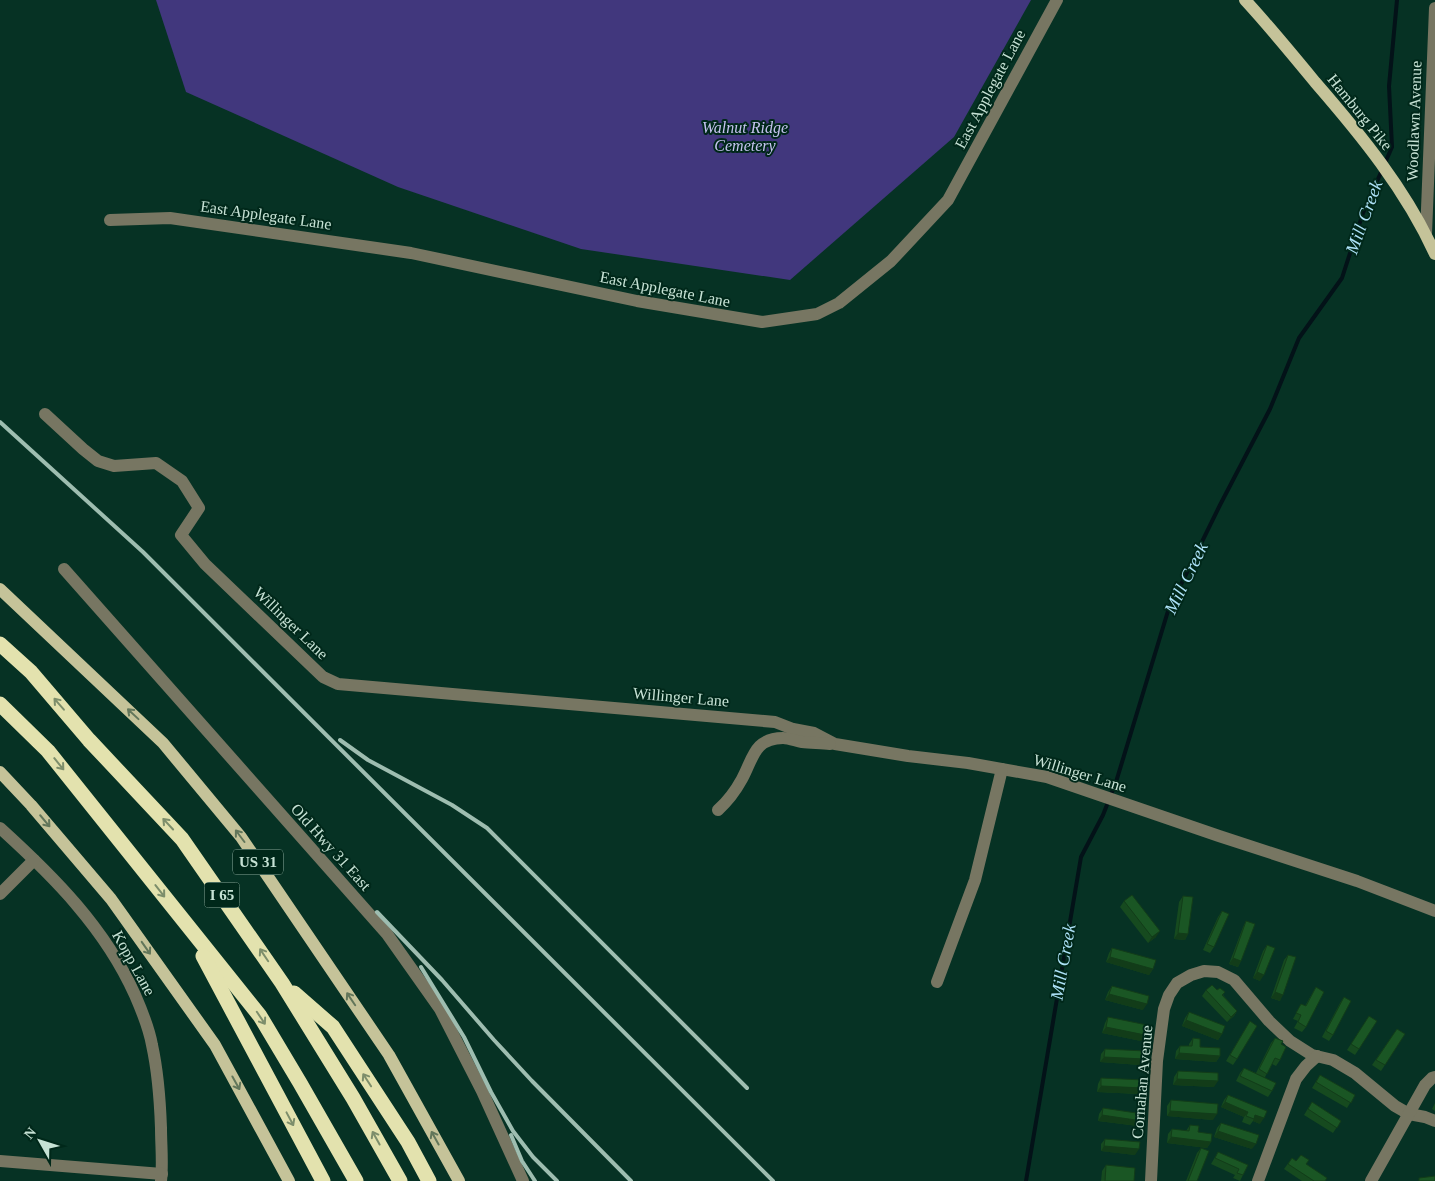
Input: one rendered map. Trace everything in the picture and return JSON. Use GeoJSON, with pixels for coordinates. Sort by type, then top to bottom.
{"type":"FeatureCollection","features":[{"type":"Feature","properties":{"kind":"highway","name":"I 65"},"geometry":{"type":"LineString","coordinates":[[0,644],[31,672],[90,740],[182,839],[282,983],[353,1098],[400,1181]]}},
{"type":"Feature","properties":{"kind":"highway","name":"I 65"},"geometry":{"type":"LineString","coordinates":[[0,704],[48,751],[260,1016],[356,1181]]}},
{"type":"Feature","properties":{"kind":"highway"},"geometry":{"type":"LineString","coordinates":[[185,922],[323,1181]]}},
{"type":"Feature","properties":{"kind":"highway"},"geometry":{"type":"LineString","coordinates":[[282,983],[333,1027],[408,1142],[429,1181]]}},
{"type":"Feature","properties":{"kind":"main road","name":"Hamburg Pike"},"geometry":{"type":"LineString","coordinates":[[1245,0],[1359,134],[1397,185],[1426,234],[1435,254]]}},
{"type":"Feature","properties":{"kind":"main road","name":"US 31"},"geometry":{"type":"LineString","coordinates":[[0,589],[163,743],[241,837],[389,1055],[459,1181]]}},
{"type":"Feature","properties":{"kind":"main road"},"geometry":{"type":"LineString","coordinates":[[0,772],[31,805],[111,900],[215,1045],[289,1181]]}},
{"type":"Feature","properties":{"kind":"street","name":"East Applegate Lane"},"geometry":{"type":"LineString","coordinates":[[110,220],[170,218],[411,253],[637,301],[762,322],[817,314],[838,303],[891,261],[948,200],[1057,0]]}},
{"type":"Feature","properties":{"kind":"street","name":"Woodlawn Avenue"},"geometry":{"type":"LineString","coordinates":[[1426,234],[1435,8]]}},
{"type":"Feature","properties":{"kind":"street","name":"Willinger Lane"},"geometry":{"type":"LineString","coordinates":[[45,414],[98,461],[114,466],[156,464],[182,481],[199,508],[181,535],[205,564],[323,677],[338,684],[774,722],[793,729],[814,733],[835,744],[1047,777],[1357,881],[1435,912]]}},
{"type":"Feature","properties":{"kind":"street","name":"Old Hwy 31 East"},"geometry":{"type":"LineString","coordinates":[[64,569],[387,934],[440,1009],[482,1091],[523,1181]]}},
{"type":"Feature","properties":{"kind":"street"},"geometry":{"type":"LineString","coordinates":[[718,810],[726,802],[742,778],[754,751],[760,745],[782,738],[801,742],[835,744]]}},
{"type":"Feature","properties":{"kind":"street"},"geometry":{"type":"LineString","coordinates":[[937,982],[975,880],[1002,769]]}},
{"type":"Feature","properties":{"kind":"street","name":"Kopp Lane"},"geometry":{"type":"LineString","coordinates":[[0,828],[79,906],[102,936],[124,970],[142,1010],[152,1044],[158,1083],[162,1178]]}},
{"type":"Feature","properties":{"kind":"street"},"geometry":{"type":"LineString","coordinates":[[0,894],[34,860]]}},
{"type":"Feature","properties":{"kind":"street","name":"Cornahan Avenue"},"geometry":{"type":"LineString","coordinates":[[1151,1181],[1157,1061],[1164,1009],[1169,995],[1177,983],[1191,975],[1204,971],[1218,972],[1234,980],[1269,1021],[1290,1041],[1316,1056],[1334,1060],[1355,1073],[1395,1106],[1409,1114],[1435,1121]]}},
{"type":"Feature","properties":{"kind":"street"},"geometry":{"type":"LineString","coordinates":[[1258,1181],[1296,1079],[1316,1056]]}},
{"type":"Feature","properties":{"kind":"street"},"geometry":{"type":"LineString","coordinates":[[1371,1181],[1425,1085],[1435,1077]]}},
{"type":"Feature","properties":{"kind":"street"},"geometry":{"type":"LineString","coordinates":[[0,1161],[162,1178]]}},
{"type":"Feature","properties":{"kind":"green space","name":"Walnut Ridge Cemetery"},"geometry":{"type":"Polygon","coordinates":[[[156,0],[1031,0],[954,137],[790,280],[581,249],[398,187],[186,92],[156,0]]]}},
{"type":"Feature","properties":{"kind":"building"},"geometry":{"type":"Polygon","coordinates":[[[1132,895],[1160,931],[1152,937],[1124,901],[1132,895]]]}},
{"type":"Feature","properties":{"kind":"building"},"geometry":{"type":"Polygon","coordinates":[[[1183,896],[1193,897],[1188,934],[1178,933],[1183,896]]]}},
{"type":"Feature","properties":{"kind":"building"},"geometry":{"type":"Polygon","coordinates":[[[1222,911],[1229,914],[1214,947],[1207,944],[1222,911]]]}},
{"type":"Feature","properties":{"kind":"building"},"geometry":{"type":"Polygon","coordinates":[[[1246,921],[1255,924],[1241,961],[1233,958],[1246,921]]]}},
{"type":"Feature","properties":{"kind":"building"},"geometry":{"type":"Polygon","coordinates":[[[1267,945],[1275,948],[1264,975],[1257,972],[1267,945]]]}},
{"type":"Feature","properties":{"kind":"building"},"geometry":{"type":"Polygon","coordinates":[[[1112,948],[1156,960],[1153,969],[1110,957],[1112,948]]]}},
{"type":"Feature","properties":{"kind":"building"},"geometry":{"type":"Polygon","coordinates":[[[1288,955],[1296,957],[1283,995],[1275,992],[1288,955]]]}},
{"type":"Feature","properties":{"kind":"building"},"geometry":{"type":"Polygon","coordinates":[[[1212,985],[1217,990],[1220,988],[1225,992],[1222,995],[1237,1011],[1231,1017],[1206,990],[1212,985]]]}},
{"type":"Feature","properties":{"kind":"building"},"geometry":{"type":"Polygon","coordinates":[[[1112,986],[1149,996],[1147,1004],[1109,994],[1112,986]]]}},
{"type":"Feature","properties":{"kind":"building"},"geometry":{"type":"Polygon","coordinates":[[[1316,987],[1324,992],[1306,1027],[1298,1022],[1301,1015],[1296,1013],[1301,1004],[1306,1006],[1316,987]]]}},
{"type":"Feature","properties":{"kind":"building"},"geometry":{"type":"Polygon","coordinates":[[[1344,997],[1351,1001],[1333,1035],[1326,1031],[1344,997]]]}},
{"type":"Feature","properties":{"kind":"building"},"geometry":{"type":"Polygon","coordinates":[[[1189,1012],[1225,1026],[1222,1034],[1186,1020],[1189,1012]]]}},
{"type":"Feature","properties":{"kind":"building"},"geometry":{"type":"Polygon","coordinates":[[[1369,1016],[1377,1021],[1359,1049],[1351,1044],[1369,1016]]]}},
{"type":"Feature","properties":{"kind":"building"},"geometry":{"type":"Polygon","coordinates":[[[1108,1017],[1147,1025],[1145,1035],[1106,1027],[1108,1017]]]}},
{"type":"Feature","properties":{"kind":"building"},"geometry":{"type":"Polygon","coordinates":[[[1250,1021],[1257,1026],[1237,1059],[1230,1055],[1250,1021]]]}},
{"type":"Feature","properties":{"kind":"building"},"geometry":{"type":"Polygon","coordinates":[[[1397,1029],[1405,1034],[1385,1065],[1376,1060],[1397,1029]]]}},
{"type":"Feature","properties":{"kind":"building"},"geometry":{"type":"Polygon","coordinates":[[[1193,1038],[1200,1039],[1200,1047],[1220,1048],[1220,1056],[1179,1053],[1180,1046],[1192,1046],[1193,1038]]]}},
{"type":"Feature","properties":{"kind":"building"},"geometry":{"type":"Polygon","coordinates":[[[1275,1038],[1283,1041],[1281,1044],[1286,1047],[1280,1060],[1275,1058],[1267,1074],[1259,1069],[1275,1038]]]}},
{"type":"Feature","properties":{"kind":"building"},"geometry":{"type":"Polygon","coordinates":[[[1105,1049],[1145,1051],[1144,1059],[1104,1057],[1105,1049]]]}},
{"type":"Feature","properties":{"kind":"building"},"geometry":{"type":"Polygon","coordinates":[[[1244,1068],[1276,1083],[1272,1091],[1240,1076],[1244,1068]]]}},
{"type":"Feature","properties":{"kind":"building"},"geometry":{"type":"Polygon","coordinates":[[[1178,1071],[1218,1073],[1218,1081],[1177,1079],[1178,1071]]]}},
{"type":"Feature","properties":{"kind":"building"},"geometry":{"type":"Polygon","coordinates":[[[1320,1075],[1355,1095],[1351,1103],[1316,1082],[1320,1075]]]}},
{"type":"Feature","properties":{"kind":"building"},"geometry":{"type":"Polygon","coordinates":[[[1101,1078],[1144,1080],[1143,1088],[1101,1086],[1101,1078]]]}},
{"type":"Feature","properties":{"kind":"building"},"geometry":{"type":"Polygon","coordinates":[[[1228,1095],[1267,1111],[1264,1118],[1255,1115],[1254,1119],[1246,1116],[1248,1112],[1225,1102],[1228,1095]]]}},
{"type":"Feature","properties":{"kind":"building"},"geometry":{"type":"Polygon","coordinates":[[[1171,1100],[1218,1104],[1217,1114],[1170,1111],[1171,1100]]]}},
{"type":"Feature","properties":{"kind":"building"},"geometry":{"type":"Polygon","coordinates":[[[1312,1102],[1341,1121],[1337,1128],[1308,1109],[1312,1102]]]}},
{"type":"Feature","properties":{"kind":"building"},"geometry":{"type":"Polygon","coordinates":[[[1103,1108],[1143,1114],[1142,1121],[1102,1115],[1103,1108]]]}},
{"type":"Feature","properties":{"kind":"building"},"geometry":{"type":"Polygon","coordinates":[[[1221,1123],[1259,1135],[1256,1144],[1218,1131],[1221,1123]]]}},
{"type":"Feature","properties":{"kind":"building"},"geometry":{"type":"Polygon","coordinates":[[[1190,1125],[1199,1126],[1198,1132],[1212,1134],[1211,1142],[1171,1137],[1172,1129],[1189,1131],[1190,1125]]]}},
{"type":"Feature","properties":{"kind":"building"},"geometry":{"type":"Polygon","coordinates":[[[1105,1139],[1140,1142],[1139,1149],[1104,1146],[1105,1139]]]}},
{"type":"Feature","properties":{"kind":"building"},"geometry":{"type":"Polygon","coordinates":[[[1201,1148],[1209,1151],[1197,1181],[1188,1181],[1201,1148]]]}},
{"type":"Feature","properties":{"kind":"building"},"geometry":{"type":"Polygon","coordinates":[[[1218,1152],[1248,1165],[1243,1175],[1237,1173],[1239,1169],[1215,1158],[1218,1152]]]}},
{"type":"Feature","properties":{"kind":"building"},"geometry":{"type":"Polygon","coordinates":[[[1301,1155],[1309,1160],[1306,1164],[1327,1178],[1325,1181],[1314,1181],[1288,1164],[1292,1158],[1296,1161],[1301,1155]]]}},
{"type":"Feature","properties":{"kind":"building"},"geometry":{"type":"Polygon","coordinates":[[[1106,1165],[1135,1168],[1134,1181],[1105,1181],[1106,1165]]]}},
{"type":"Feature","properties":{"kind":"building"},"geometry":{"type":"Polygon","coordinates":[[[1435,1176],[1435,1181],[1419,1181],[1419,1178],[1435,1176]]]}},
{"type":"Feature","properties":{"kind":"waterway","name":"Mill Creek"},"geometry":{"type":"LineString","coordinates":[[1385,163],[1392,147],[1389,86],[1397,0]]}},
{"type":"Feature","properties":{"kind":"waterway","name":"Mill Creek"},"geometry":{"type":"LineString","coordinates":[[1026,1181],[1081,857],[1103,815],[1116,782],[1168,611],[1270,409],[1299,338],[1342,278],[1363,213],[1382,170]]}},
{"type":"Feature","properties":{"kind":"railway"},"geometry":{"type":"LineString","coordinates":[[0,422],[143,552],[773,1181]]}},
{"type":"Feature","properties":{"kind":"railway"},"geometry":{"type":"LineString","coordinates":[[340,740],[368,760],[452,805],[487,828],[747,1088]]}},
{"type":"Feature","properties":{"kind":"railway"},"geometry":{"type":"LineString","coordinates":[[377,912],[442,980],[532,1081],[631,1181]]}},
{"type":"Feature","properties":{"kind":"railway"},"geometry":{"type":"LineString","coordinates":[[421,967],[464,1037],[513,1131],[533,1157],[557,1181]]}},
{"type":"Feature","properties":{"kind":"railway"},"geometry":{"type":"LineString","coordinates":[[511,1135],[522,1161],[535,1181]]}}]}
